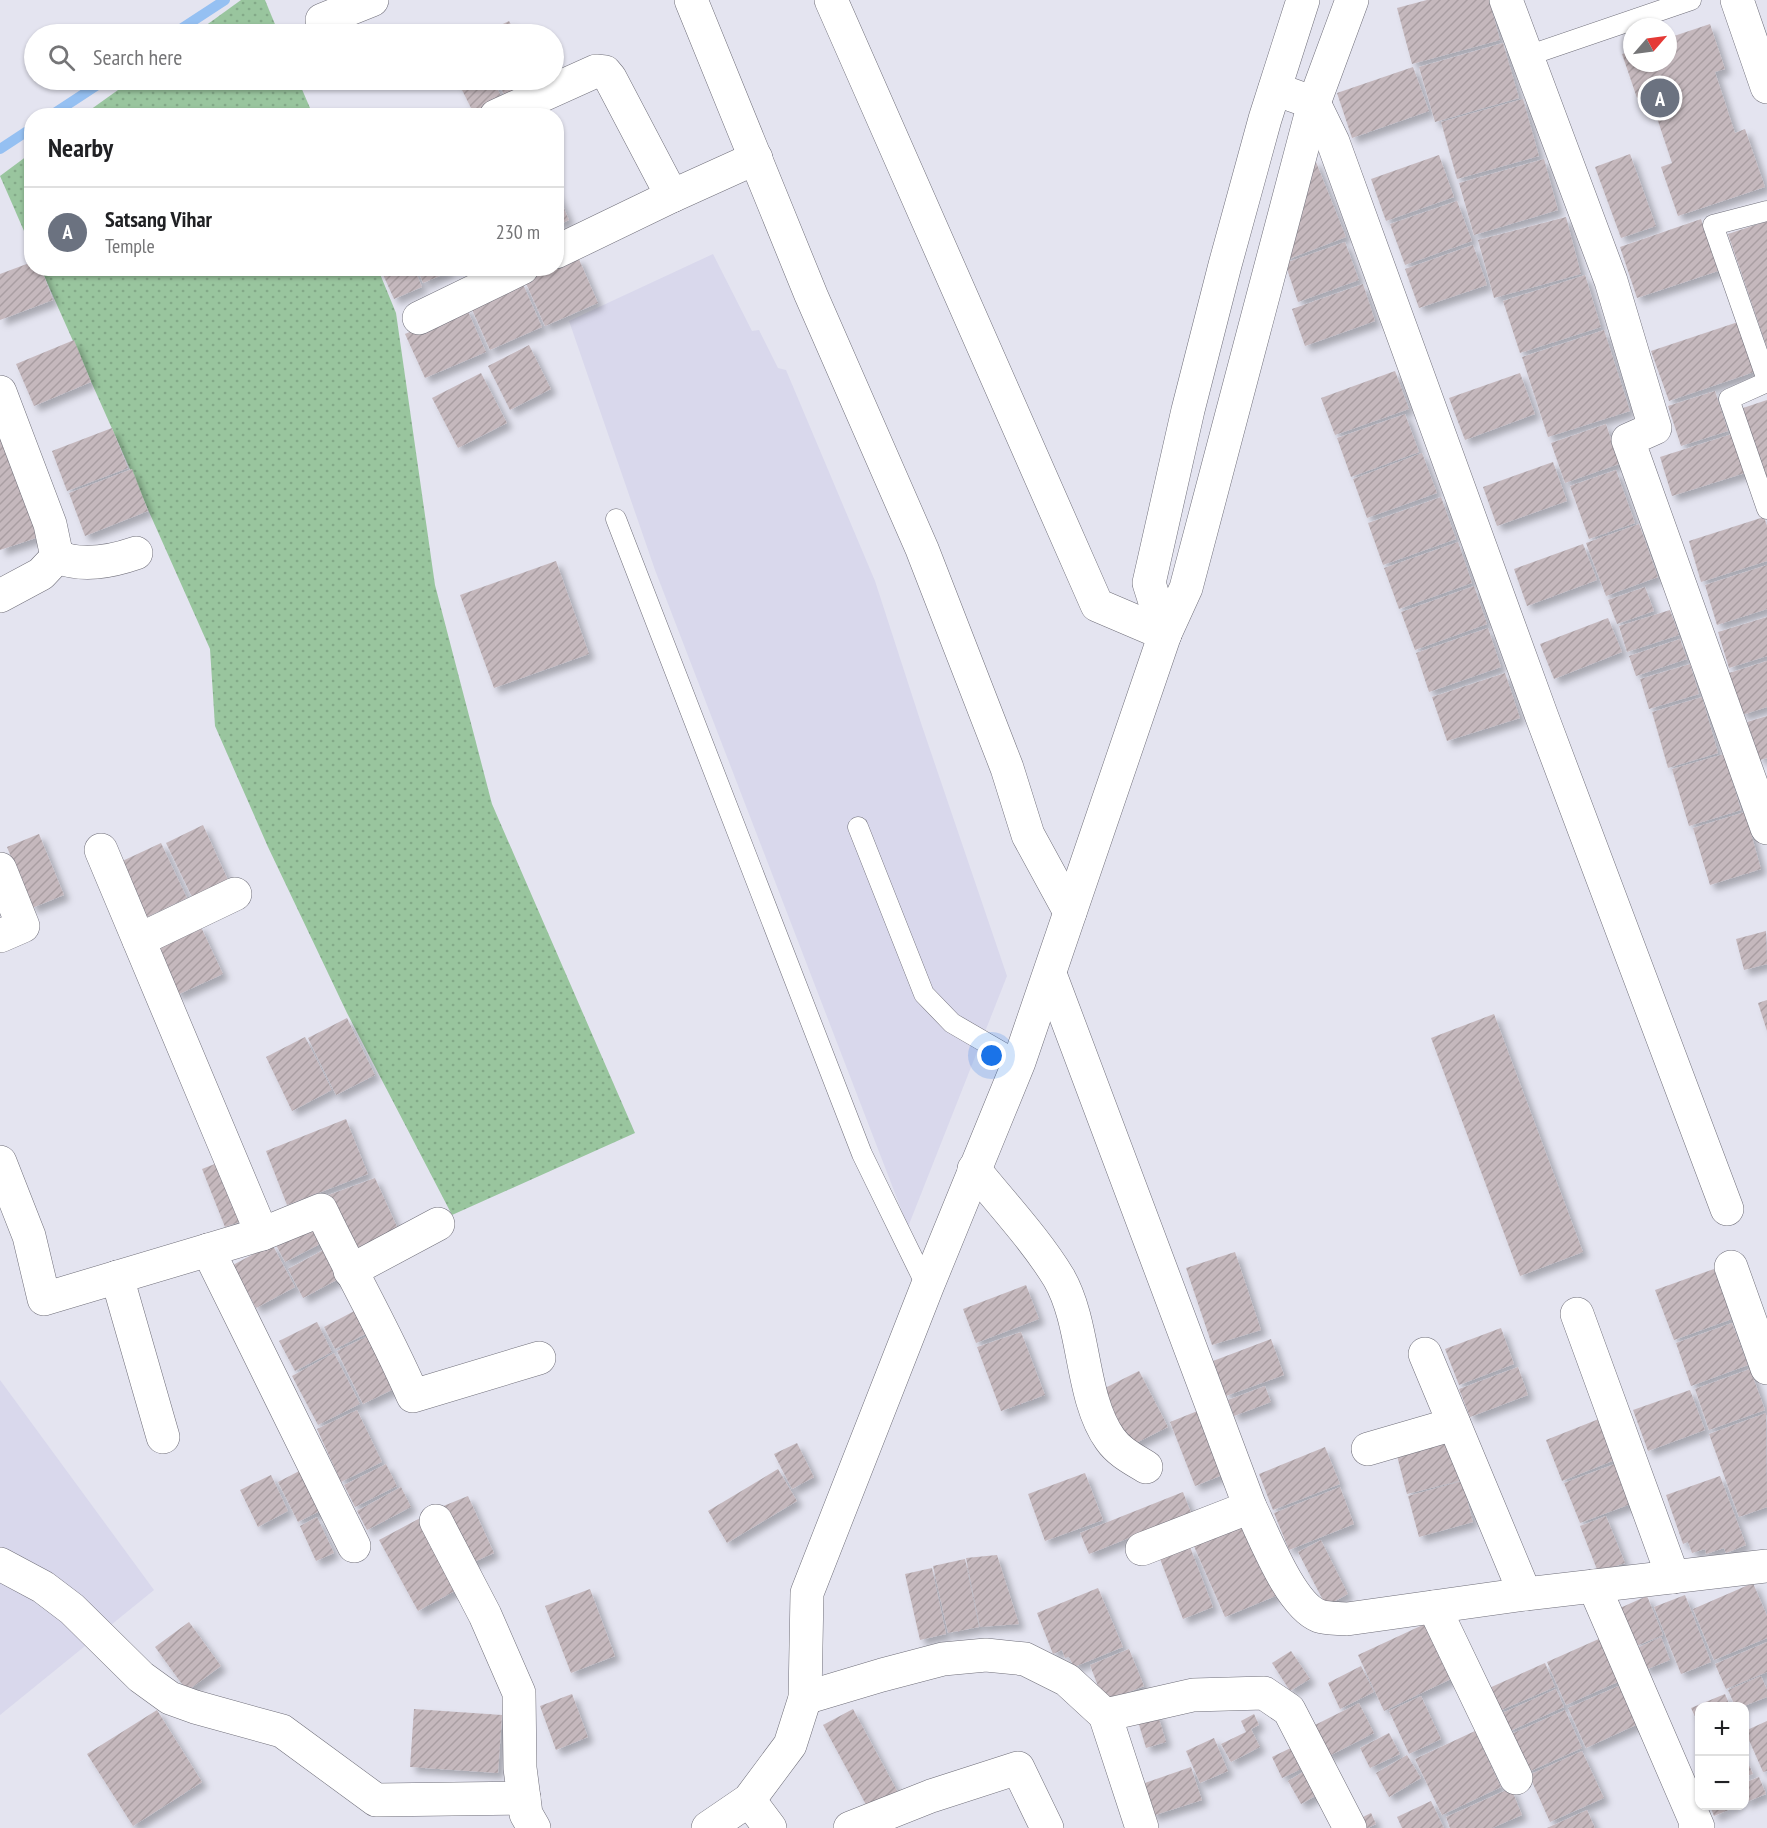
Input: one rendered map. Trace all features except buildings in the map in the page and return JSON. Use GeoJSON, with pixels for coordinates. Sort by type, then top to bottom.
{"type":"FeatureCollection","features":[{"type":"Feature","properties":{"kind":"street"},"geometry":{"type":"LineString","coordinates":[[322,20],[372,0]]}},
{"type":"Feature","properties":{"kind":"street"},"geometry":{"type":"LineString","coordinates":[[691,0],[812,296],[922,549],[1007,768],[1028,835],[1070,912]]}},
{"type":"Feature","properties":{"kind":"street"},"geometry":{"type":"LineString","coordinates":[[831,0],[1097,605],[1165,634]]}},
{"type":"Feature","properties":{"kind":"street"},"geometry":{"type":"LineString","coordinates":[[1165,634],[1149,583],[1188,410],[1231,243],[1303,0]]}},
{"type":"Feature","properties":{"kind":"street"},"geometry":{"type":"LineString","coordinates":[[708,1828],[749,1800],[790,1745],[805,1698],[807,1593],[974,1169],[1019,1062],[1165,634],[1186,588],[1314,103],[1352,0]]}},
{"type":"Feature","properties":{"kind":"street"},"geometry":{"type":"LineString","coordinates":[[1506,0],[1611,282],[1655,428],[1628,440],[1767,828]]}},
{"type":"Feature","properties":{"kind":"street"},"geometry":{"type":"LineString","coordinates":[[1737,0],[1767,87]]}},
{"type":"Feature","properties":{"kind":"street"},"geometry":{"type":"LineString","coordinates":[[564,85],[596,71],[605,72],[672,195]]}},
{"type":"Feature","properties":{"kind":"street"},"geometry":{"type":"LineString","coordinates":[[1275,89],[1314,103],[1333,142],[1546,728],[1727,1209]]}},
{"type":"Feature","properties":{"kind":"street"},"geometry":{"type":"LineString","coordinates":[[514,108],[554,90]]}},
{"type":"Feature","properties":{"kind":"street"},"geometry":{"type":"LineString","coordinates":[[564,248],[672,195],[756,158]]}},
{"type":"Feature","properties":{"kind":"street"},"geometry":{"type":"LineString","coordinates":[[419,318],[506,276]]}},
{"type":"Feature","properties":{"kind":"street"},"geometry":{"type":"LineString","coordinates":[[0,392],[50,524],[57,557]]}},
{"type":"Feature","properties":{"kind":"street"},"geometry":{"type":"LineString","coordinates":[[57,557],[73,563],[113,561],[136,553]]}},
{"type":"Feature","properties":{"kind":"street"},"geometry":{"type":"LineString","coordinates":[[0,596],[41,574],[57,557]]}},
{"type":"Feature","properties":{"kind":"street"},"geometry":{"type":"LineString","coordinates":[[101,850],[262,1234]]}},
{"type":"Feature","properties":{"kind":"street"},"geometry":{"type":"LineString","coordinates":[[0,869],[23,926],[0,936]]}},
{"type":"Feature","properties":{"kind":"street"},"geometry":{"type":"LineString","coordinates":[[138,940],[235,894]]}},
{"type":"Feature","properties":{"kind":"street"},"geometry":{"type":"LineString","coordinates":[[1050,974],[1250,1507],[1282,1574],[1304,1606],[1320,1616],[1347,1619],[1525,1594],[1673,1577],[1765,1572]]}},
{"type":"Feature","properties":{"kind":"street"},"geometry":{"type":"LineString","coordinates":[[0,1162],[29,1236],[44,1299],[262,1234],[321,1210],[350,1271],[378,1320],[413,1396],[539,1358]]}},
{"type":"Feature","properties":{"kind":"street"},"geometry":{"type":"LineString","coordinates":[[974,1169],[1059,1280],[1076,1324],[1095,1408],[1110,1439],[1125,1455],[1146,1467]]}},
{"type":"Feature","properties":{"kind":"street"},"geometry":{"type":"LineString","coordinates":[[350,1271],[438,1224]]}},
{"type":"Feature","properties":{"kind":"street"},"geometry":{"type":"LineString","coordinates":[[208,1250],[269,1378],[354,1546]]}},
{"type":"Feature","properties":{"kind":"street"},"geometry":{"type":"LineString","coordinates":[[1731,1267],[1767,1368]]}},
{"type":"Feature","properties":{"kind":"street"},"geometry":{"type":"LineString","coordinates":[[117,1277],[163,1437]]}},
{"type":"Feature","properties":{"kind":"street"},"geometry":{"type":"LineString","coordinates":[[1577,1314],[1673,1577]]}},
{"type":"Feature","properties":{"kind":"street"},"geometry":{"type":"LineString","coordinates":[[1425,1354],[1525,1594]]}},
{"type":"Feature","properties":{"kind":"street"},"geometry":{"type":"LineString","coordinates":[[1368,1449],[1454,1424]]}},
{"type":"Feature","properties":{"kind":"street"},"geometry":{"type":"LineString","coordinates":[[1142,1549],[1250,1507]]}},
{"type":"Feature","properties":{"kind":"street"},"geometry":{"type":"LineString","coordinates":[[436,1521],[485,1615],[519,1693],[520,1768],[526,1814],[534,1828]]}},
{"type":"Feature","properties":{"kind":"street"},"geometry":{"type":"LineString","coordinates":[[0,1564],[43,1587],[72,1609],[141,1677],[170,1698],[282,1731],[376,1800],[524,1798]]}},
{"type":"Feature","properties":{"kind":"street"},"geometry":{"type":"LineString","coordinates":[[1593,1586],[1697,1828]]}},
{"type":"Feature","properties":{"kind":"street"},"geometry":{"type":"LineString","coordinates":[[1434,1607],[1516,1778]]}},
{"type":"Feature","properties":{"kind":"street"},"geometry":{"type":"LineString","coordinates":[[805,1698],[943,1659],[986,1655],[1025,1659],[1067,1680],[1105,1715],[1142,1828]]}},
{"type":"Feature","properties":{"kind":"street"},"geometry":{"type":"LineString","coordinates":[[1105,1715],[1193,1695],[1264,1693],[1289,1710],[1348,1828]]}},
{"type":"Feature","properties":{"kind":"street"},"geometry":{"type":"LineString","coordinates":[[850,1828],[931,1796],[1018,1768],[1047,1828]]}},
{"type":"Feature","properties":{"kind":"street"},"geometry":{"type":"LineString","coordinates":[[749,1800],[770,1828]]}},
{"type":"Feature","properties":{"kind":"lane"},"geometry":{"type":"LineString","coordinates":[[1527,56],[1690,0]]}},
{"type":"Feature","properties":{"kind":"lane"},"geometry":{"type":"LineString","coordinates":[[1767,211],[1713,225],[1767,381],[1729,399],[1767,509]]}},
{"type":"Feature","properties":{"kind":"lane"},"geometry":{"type":"LineString","coordinates":[[616,519],[862,1154],[927,1287]]}},
{"type":"Feature","properties":{"kind":"lane"},"geometry":{"type":"LineString","coordinates":[[858,827],[924,994],[952,1023],[1019,1062]]}},
{"type":"Feature","properties":{"kind":"shaded area"},"geometry":{"type":"Polygon","coordinates":[[[713,254],[752,331],[759,330],[778,368],[786,370],[875,581],[1007,976],[908,1227],[655,570],[569,321],[713,254]]]}},
{"type":"Feature","properties":{"kind":"shaded area"},"geometry":{"type":"Polygon","coordinates":[[[0,1380],[154,1590],[0,1715],[0,1380]]]}},
{"type":"Feature","properties":{"kind":"green space"},"geometry":{"type":"Polygon","coordinates":[[[241,0],[265,0],[275,24],[208,24],[241,0]]]}},
{"type":"Feature","properties":{"kind":"green space"},"geometry":{"type":"Polygon","coordinates":[[[118,90],[302,90],[310,108],[93,108],[118,90]]]}},
{"type":"Feature","properties":{"kind":"green space"},"geometry":{"type":"Polygon","coordinates":[[[24,158],[24,231],[0,176],[24,158]]]}},
{"type":"Feature","properties":{"kind":"green space"},"geometry":{"type":"Polygon","coordinates":[[[44,276],[381,276],[396,313],[435,585],[492,804],[635,1133],[452,1215],[347,1013],[268,847],[215,726],[210,649],[44,276]]]}},
{"type":"Feature","properties":{"kind":"waterway"},"geometry":{"type":"LineString","coordinates":[[188,24],[225,0]]}},
{"type":"Feature","properties":{"kind":"waterway"},"geometry":{"type":"LineString","coordinates":[[62,108],[90,90]]}},
{"type":"Feature","properties":{"kind":"waterway"},"geometry":{"type":"LineString","coordinates":[[0,149],[24,133]]}},
{"type":"Feature","properties":{"kind":"place","name":"Satsang Vihar"},"geometry":{"type":"Point","coordinates":[1660,98]}}]}
